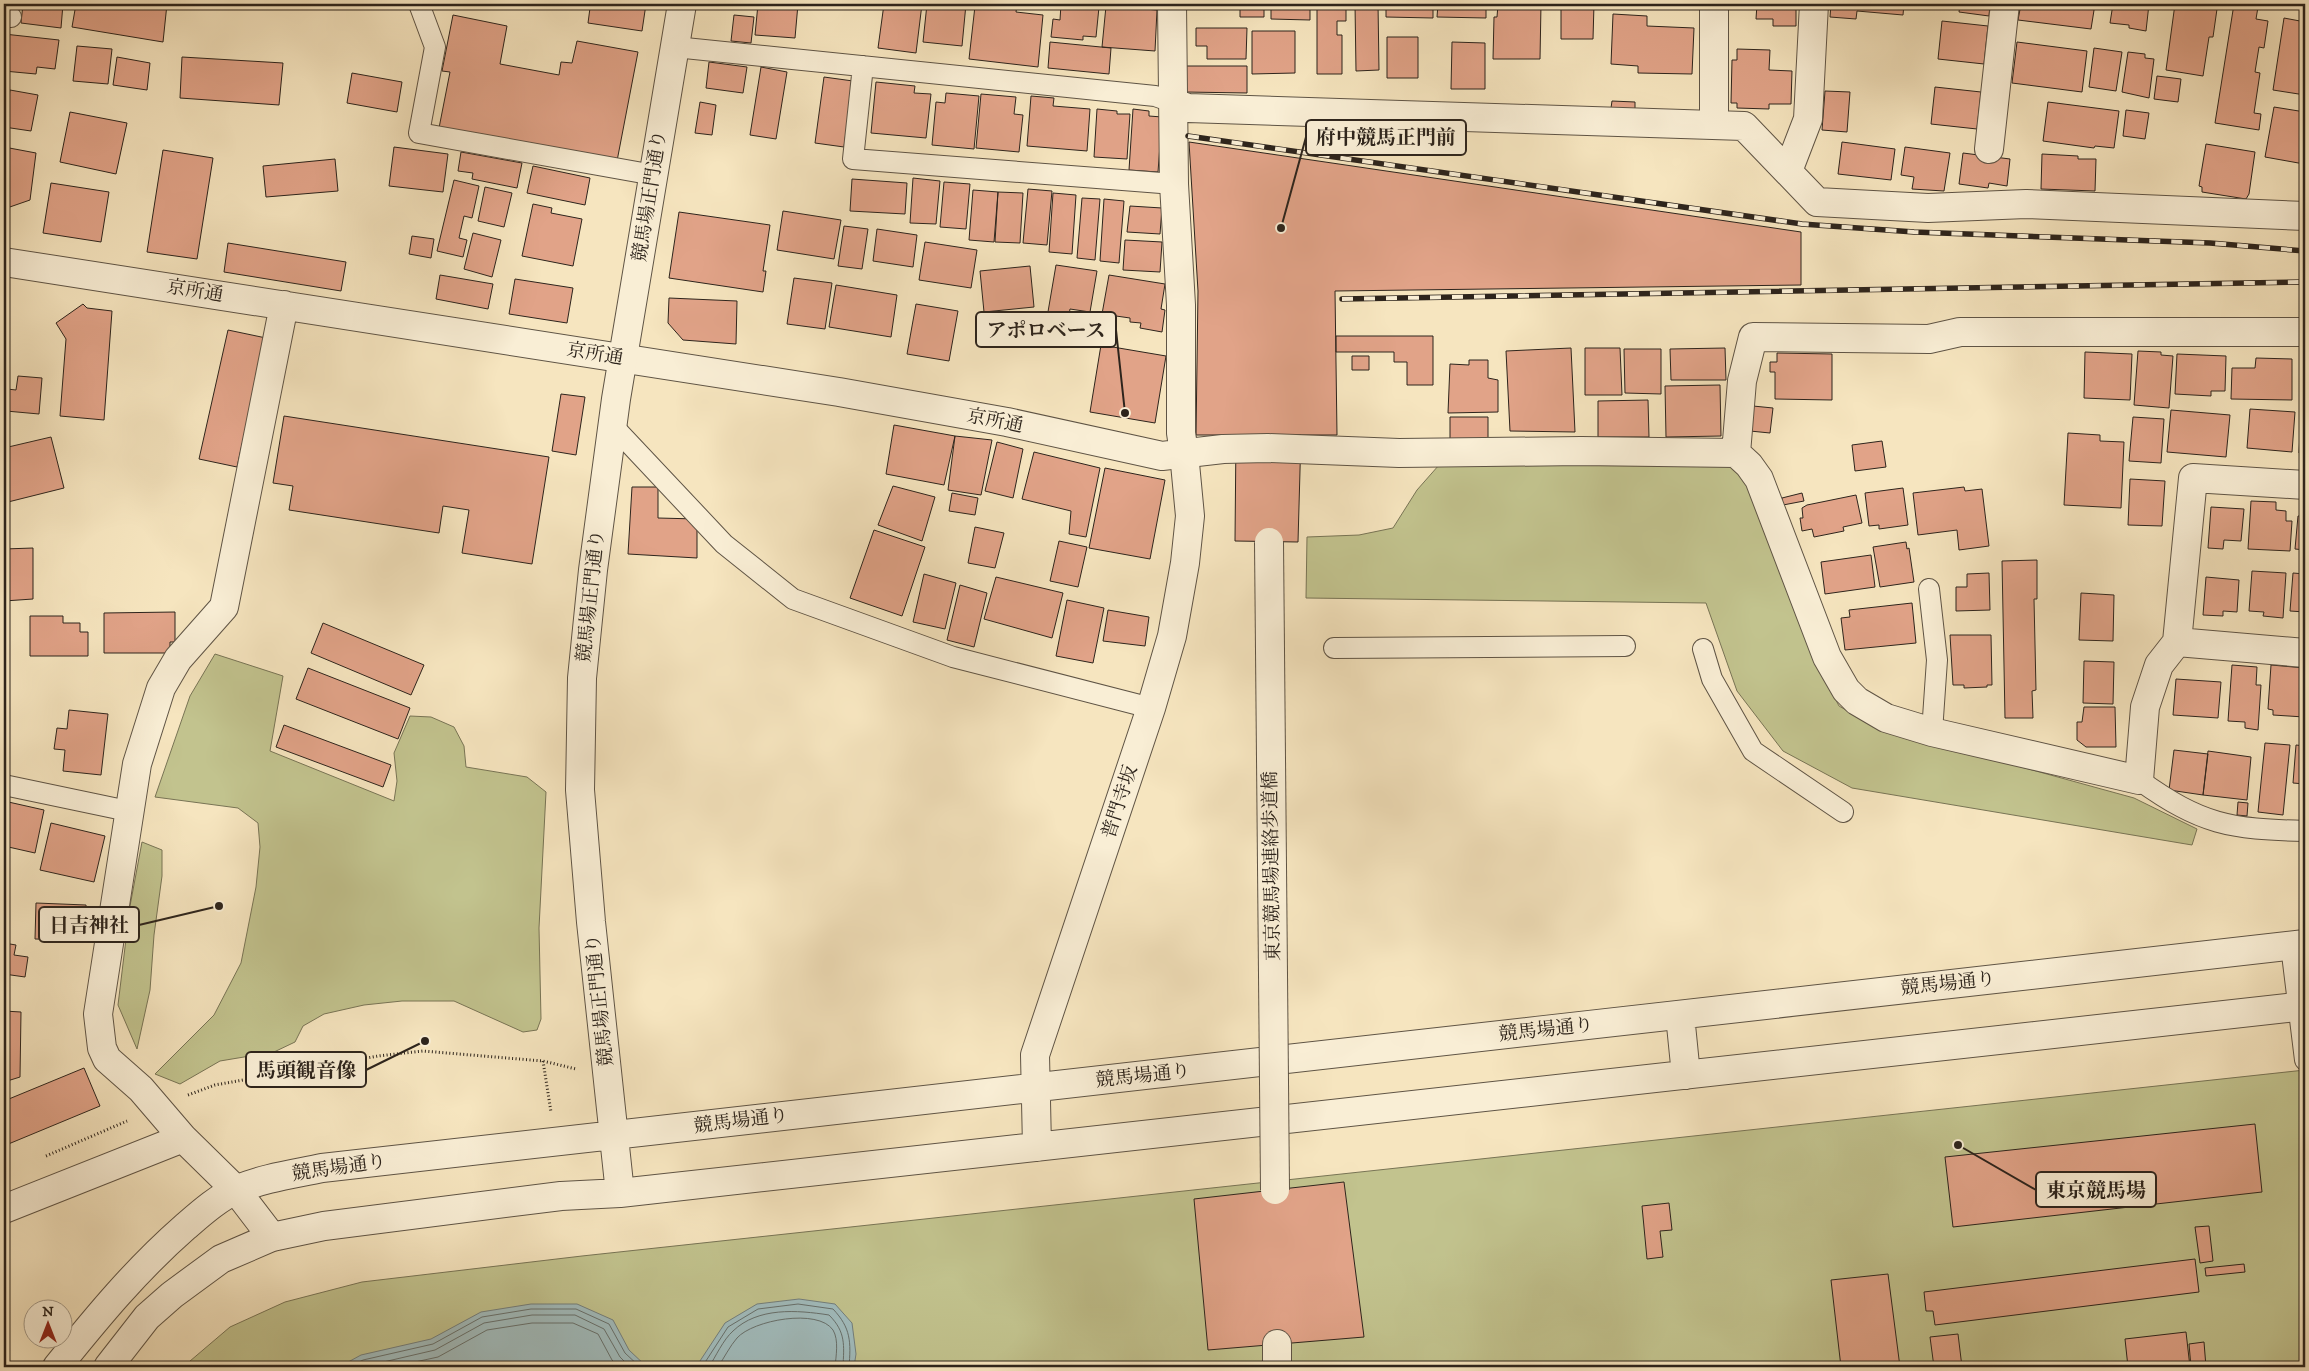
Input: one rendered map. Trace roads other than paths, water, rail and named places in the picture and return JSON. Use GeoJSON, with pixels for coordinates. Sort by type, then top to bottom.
{"type":"FeatureCollection","features":[{"type":"Feature","properties":{"kind":"street","name":"競馬場正門通り"},"geometry":{"type":"LineString","coordinates":[[620,1193],[591,922],[580,790],[582,678],[612,424],[682,4]]}},
{"type":"Feature","properties":{"kind":"street","name":"普門寺坂"},"geometry":{"type":"LineString","coordinates":[[1037,1147],[1035,1055],[1151,708],[1172,636],[1185,563],[1190,516],[1181,433],[1181,305],[1174,184],[1172,4]]}},
{"type":"Feature","properties":{"kind":"street"},"geometry":{"type":"LineString","coordinates":[[1714,4],[1714,124]]}},
{"type":"Feature","properties":{"kind":"street"},"geometry":{"type":"LineString","coordinates":[[1788,171],[1808,120],[1814,4]]}},
{"type":"Feature","properties":{"kind":"street"},"geometry":{"type":"LineString","coordinates":[[1989,150],[2005,4]]}},
{"type":"Feature","properties":{"kind":"street"},"geometry":{"type":"LineString","coordinates":[[1172,102],[1188,108],[1744,126],[1818,202],[1928,208],[2026,204],[2305,216]]}},
{"type":"Feature","properties":{"kind":"street","name":"京所通"},"geometry":{"type":"LineString","coordinates":[[4,262],[839,392],[1007,422],[1162,456],[1223,449],[1268,447],[1399,453],[1581,451],[1736,453]]}},
{"type":"Feature","properties":{"kind":"street"},"geometry":{"type":"LineString","coordinates":[[272,1237],[236,1190],[183,1138],[141,1089],[107,1058],[102,1048],[98,1014],[128,811],[137,764],[161,688],[178,659],[224,607],[284,305]]}},
{"type":"Feature","properties":{"kind":"street"},"geometry":{"type":"LineString","coordinates":[[2305,332],[1960,332],[1928,340],[1753,337],[1742,381],[1736,453],[1749,464],[1759,479],[1827,657],[1838,680],[1857,701],[1886,718],[1932,732],[2139,780],[2145,707],[2159,665],[2177,642],[2193,478],[2305,484]]}},
{"type":"Feature","properties":{"kind":"street","name":"東京競馬場連絡歩道橋"},"geometry":{"type":"LineString","coordinates":[[1269,542],[1275,1190]]}},
{"type":"Feature","properties":{"kind":"street"},"geometry":{"type":"LineString","coordinates":[[2177,642],[2305,652]]}},
{"type":"Feature","properties":{"kind":"street","name":"競馬場通り"},"geometry":{"type":"LineString","coordinates":[[57,1367],[116,1294],[150,1258],[198,1216],[236,1190],[261,1181],[322,1168],[2298,945]]}},
{"type":"Feature","properties":{"kind":"street"},"geometry":{"type":"LineString","coordinates":[[108,1367],[148,1318],[172,1295],[221,1258],[272,1237],[334,1224],[560,1196],[620,1193],[2302,1006]]}},
{"type":"Feature","properties":{"kind":"street"},"geometry":{"type":"LineString","coordinates":[[1680,1015],[1686,1075]]}},
{"type":"Feature","properties":{"kind":"street"},"geometry":{"type":"LineString","coordinates":[[4,1209],[183,1138]]}},
{"type":"Feature","properties":{"kind":"lane"},"geometry":{"type":"LineString","coordinates":[[419,4],[435,47],[419,133],[654,175]]}},
{"type":"Feature","properties":{"kind":"lane"},"geometry":{"type":"LineString","coordinates":[[675,47],[1155,96],[1172,102]]}},
{"type":"Feature","properties":{"kind":"lane"},"geometry":{"type":"LineString","coordinates":[[863,66],[854,159],[1174,184]]}},
{"type":"Feature","properties":{"kind":"lane"},"geometry":{"type":"LineString","coordinates":[[612,424],[724,544],[793,599],[953,657],[1151,708]]}},
{"type":"Feature","properties":{"kind":"lane"},"geometry":{"type":"LineString","coordinates":[[1930,589],[1937,660],[1932,732]]}},
{"type":"Feature","properties":{"kind":"lane"},"geometry":{"type":"LineString","coordinates":[[1334,648],[1625,646]]}},
{"type":"Feature","properties":{"kind":"lane"},"geometry":{"type":"LineString","coordinates":[[1703,649],[1712,679],[1753,751],[1843,812]]}},
{"type":"Feature","properties":{"kind":"lane"},"geometry":{"type":"LineString","coordinates":[[2139,780],[2186,811],[2206,820],[2238,828],[2305,831]]}},
{"type":"Feature","properties":{"kind":"lane"},"geometry":{"type":"LineString","coordinates":[[4,785],[128,811]]}},
{"type":"Feature","properties":{"kind":"lane"},"geometry":{"type":"LineString","coordinates":[[2298,945],[2305,1060]]}},
{"type":"Feature","properties":{"kind":"water"},"geometry":{"type":"Polygon","coordinates":[[[799,1299],[835,1304],[852,1323],[856,1354],[854,1367],[696,1367],[725,1323],[757,1304],[799,1299]]]}},
{"type":"Feature","properties":{"kind":"water"},"geometry":{"type":"Polygon","coordinates":[[[531,1304],[577,1304],[613,1320],[629,1350],[647,1367],[339,1367],[361,1355],[431,1339],[481,1312],[531,1304]]]}},
{"type":"Feature","properties":{"kind":"railway"},"geometry":{"type":"LineString","coordinates":[[1188,136],[1802,224],[1914,232],[2210,243],[2305,251]]}},
{"type":"Feature","properties":{"kind":"railway"},"geometry":{"type":"LineString","coordinates":[[1342,299],[2305,282]]}},
{"type":"Feature","properties":{"kind":"place","name":"府中競馬正門前"},"geometry":{"type":"Point","coordinates":[1281,228]}},
{"type":"Feature","properties":{"kind":"place","name":"アポロベース"},"geometry":{"type":"Point","coordinates":[1125,413]}},
{"type":"Feature","properties":{"kind":"place","name":"日吉神社"},"geometry":{"type":"Point","coordinates":[219,906]}},
{"type":"Feature","properties":{"kind":"place","name":"馬頭観音像"},"geometry":{"type":"Point","coordinates":[425,1041]}},
{"type":"Feature","properties":{"kind":"place","name":"東京競馬場"},"geometry":{"type":"Point","coordinates":[1958,1145]}}]}
